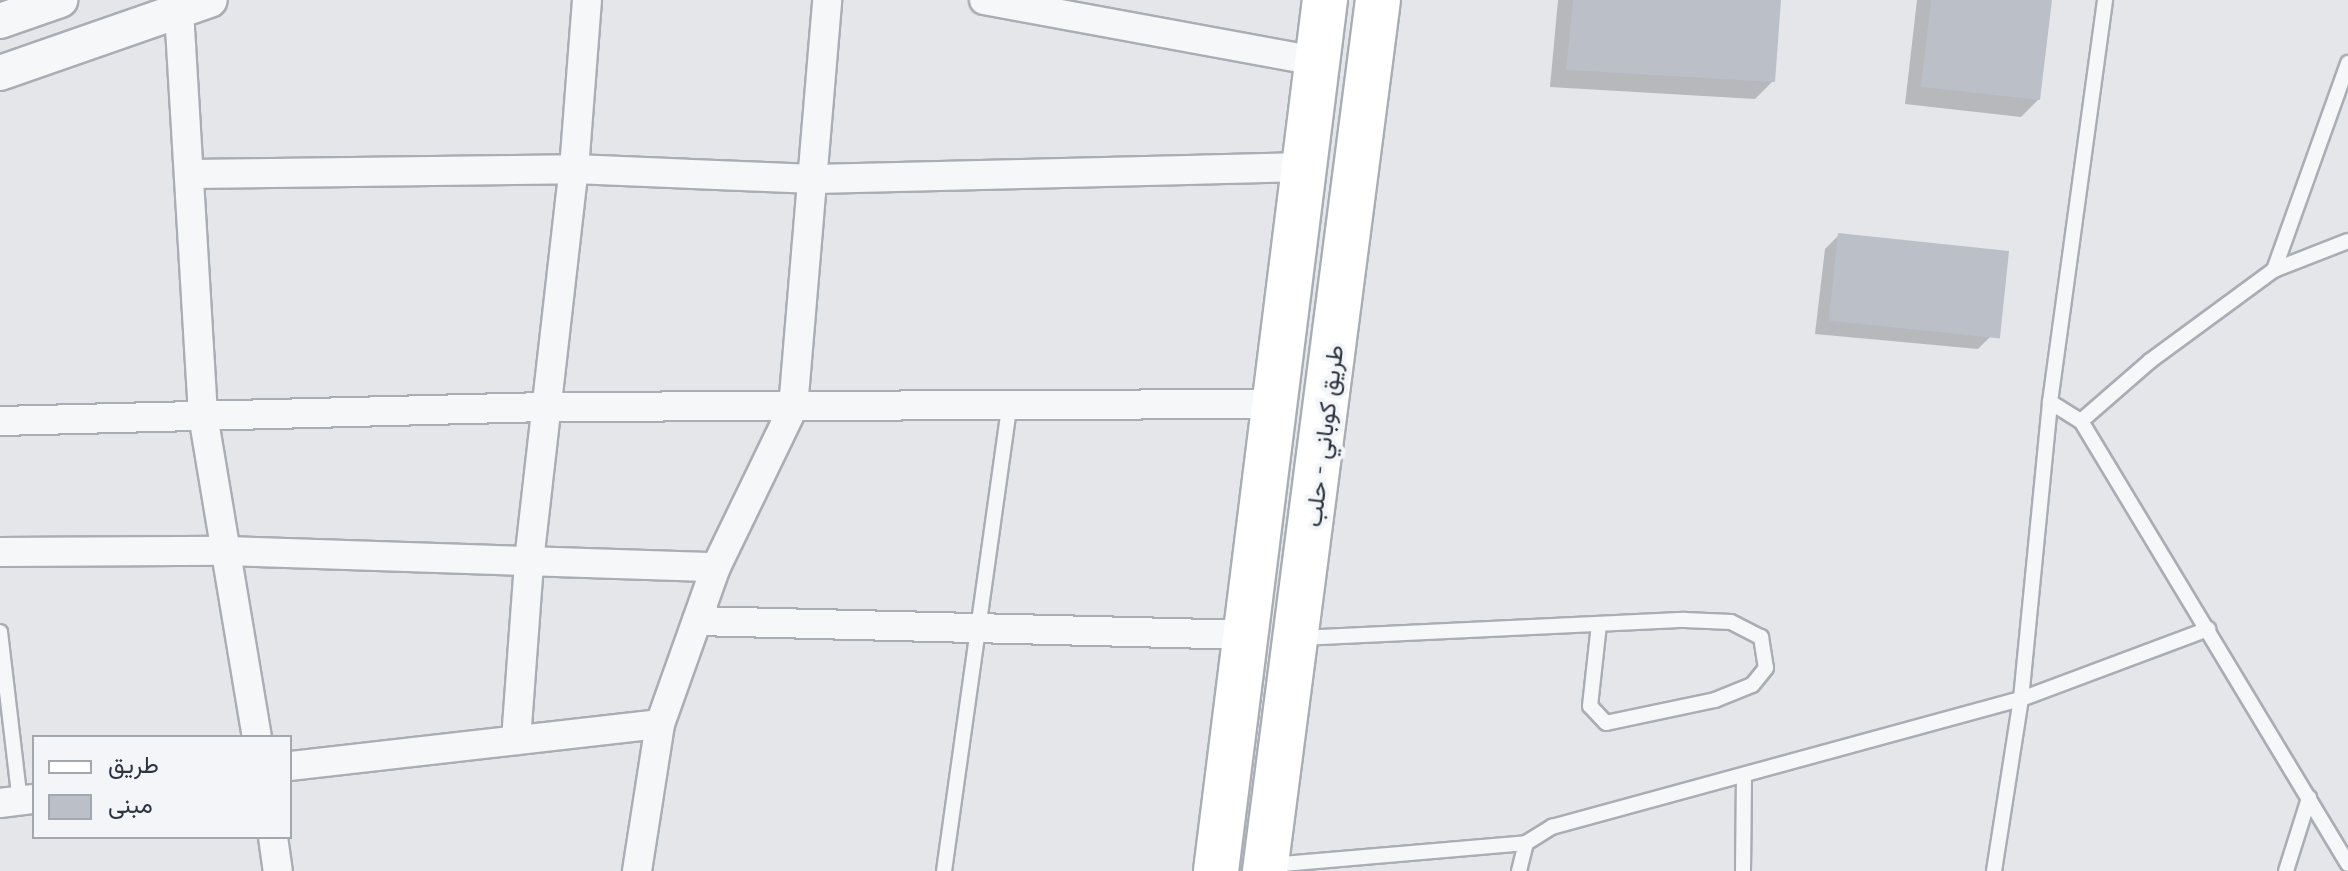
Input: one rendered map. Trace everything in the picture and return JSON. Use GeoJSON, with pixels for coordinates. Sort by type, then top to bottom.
{"type":"FeatureCollection","features":[{"type":"Feature","properties":{"kind":"main road","name":"طريق كوباني - حلب"},"geometry":{"type":"LineString","coordinates":[[1216,871],[1258,569],[1325,0]]}},
{"type":"Feature","properties":{"kind":"main road","name":"طريق كوباني - حلب"},"geometry":{"type":"LineString","coordinates":[[1265,868],[1378,0]]}},
{"type":"Feature","properties":{"kind":"main road"},"geometry":{"type":"LineString","coordinates":[[1258,569],[1305,574]]}},
{"type":"Feature","properties":{"kind":"street"},"geometry":{"type":"LineString","coordinates":[[0,21],[60,0]]}},
{"type":"Feature","properties":{"kind":"street"},"geometry":{"type":"LineString","coordinates":[[516,740],[529,561],[574,169],[587,0]]}},
{"type":"Feature","properties":{"kind":"street"},"geometry":{"type":"LineString","coordinates":[[637,871],[660,724],[716,567],[793,408],[815,179],[827,0]]}},
{"type":"Feature","properties":{"kind":"street"},"geometry":{"type":"LineString","coordinates":[[984,0],[1318,61]]}},
{"type":"Feature","properties":{"kind":"street"},"geometry":{"type":"LineString","coordinates":[[0,73],[194,5],[191,174],[203,415],[257,735]]}},
{"type":"Feature","properties":{"kind":"street"},"geometry":{"type":"LineString","coordinates":[[191,174],[574,169],[815,179],[1305,167]]}},
{"type":"Feature","properties":{"kind":"street"},"geometry":{"type":"LineString","coordinates":[[0,421],[546,407],[1009,408],[1277,404]]}},
{"type":"Feature","properties":{"kind":"street"},"geometry":{"type":"LineString","coordinates":[[0,552],[226,551],[716,567]]}},
{"type":"Feature","properties":{"kind":"street"},"geometry":{"type":"LineString","coordinates":[[697,621],[976,624],[1249,635]]}},
{"type":"Feature","properties":{"kind":"street"},"geometry":{"type":"LineString","coordinates":[[292,766],[660,724]]}},
{"type":"Feature","properties":{"kind":"street"},"geometry":{"type":"LineString","coordinates":[[273,839],[278,871]]}},
{"type":"Feature","properties":{"kind":"lane"},"geometry":{"type":"LineString","coordinates":[[1994,871],[2021,699],[2050,402],[2105,0]]}},
{"type":"Feature","properties":{"kind":"lane"},"geometry":{"type":"LineString","coordinates":[[2274,270],[2348,63]]}},
{"type":"Feature","properties":{"kind":"lane"},"geometry":{"type":"LineString","coordinates":[[2081,421],[2150,361],[2274,270],[2348,241]]}},
{"type":"Feature","properties":{"kind":"lane"},"geometry":{"type":"LineString","coordinates":[[2050,402],[2081,421],[2348,864]]}},
{"type":"Feature","properties":{"kind":"lane"},"geometry":{"type":"LineString","coordinates":[[944,871],[976,624],[1009,408]]}},
{"type":"Feature","properties":{"kind":"lane"},"geometry":{"type":"LineString","coordinates":[[1296,638],[1599,624],[1731,622],[1761,637],[1766,668],[1752,685],[1715,700],[1606,723],[1590,706],[1599,624]]}},
{"type":"Feature","properties":{"kind":"lane"},"geometry":{"type":"LineString","coordinates":[[1265,868],[1526,843],[1552,827],[2021,699],[2208,629]]}},
{"type":"Feature","properties":{"kind":"lane"},"geometry":{"type":"LineString","coordinates":[[0,632],[18,801]]}},
{"type":"Feature","properties":{"kind":"lane"},"geometry":{"type":"LineString","coordinates":[[1743,871],[1744,775]]}},
{"type":"Feature","properties":{"kind":"lane"},"geometry":{"type":"LineString","coordinates":[[2286,871],[2309,798]]}},
{"type":"Feature","properties":{"kind":"lane"},"geometry":{"type":"LineString","coordinates":[[1519,871],[1526,843]]}},
{"type":"Feature","properties":{"kind":"building"},"geometry":{"type":"Polygon","coordinates":[[[1573,0],[1781,0],[1775,82],[1566,70],[1573,0]]]}},
{"type":"Feature","properties":{"kind":"building"},"geometry":{"type":"Polygon","coordinates":[[[1931,0],[2052,0],[2040,100],[1921,87],[1931,0]]]}},
{"type":"Feature","properties":{"kind":"building"},"geometry":{"type":"Polygon","coordinates":[[[1838,233],[2009,251],[2000,338],[1829,321],[1838,233]]]}}]}
